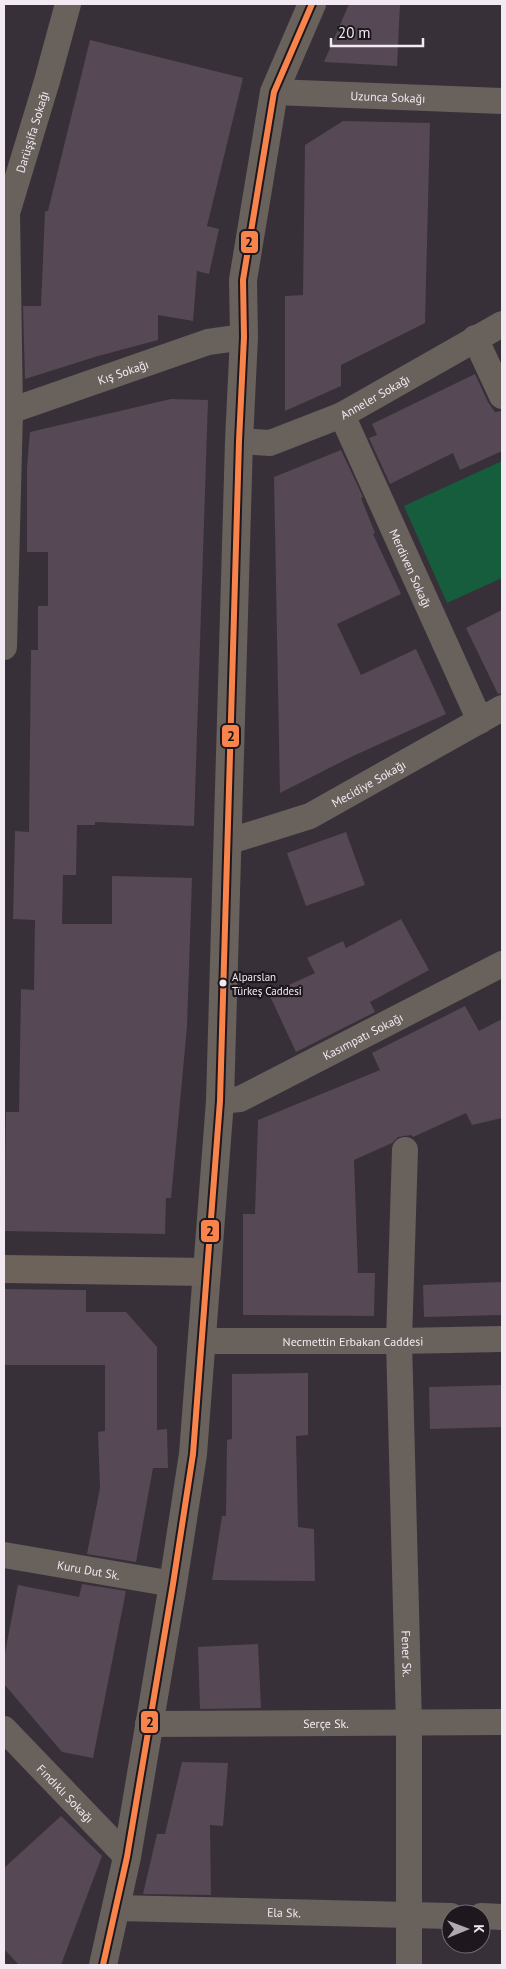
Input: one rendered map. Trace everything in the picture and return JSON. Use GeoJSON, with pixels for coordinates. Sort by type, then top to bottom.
{"type":"FeatureCollection","features":[{"type":"Feature","properties":{"kind":"main road"},"geometry":{"type":"LineString","coordinates":[[4,1269],[207,1272]]}},
{"type":"Feature","properties":{"kind":"street","name":"Darüşşifa Sokağı"},"geometry":{"type":"LineString","coordinates":[[4,647],[7,212],[47,81],[68,4]]}},
{"type":"Feature","properties":{"kind":"street"},"geometry":{"type":"LineString","coordinates":[[103,1965],[127,1857],[173,1584],[193,1454],[203,1341],[220,1101],[239,441],[244,337],[243,280],[274,92],[312,4]]}},
{"type":"Feature","properties":{"kind":"street","name":"Uzunca Sokağı"},"geometry":{"type":"LineString","coordinates":[[274,92],[502,101]]}},
{"type":"Feature","properties":{"kind":"street","name":"Anneler Sokağı"},"geometry":{"type":"LineString","coordinates":[[239,441],[270,443],[342,415],[502,324]]}},
{"type":"Feature","properties":{"kind":"street","name":"Kış Sokağı"},"geometry":{"type":"LineString","coordinates":[[7,412],[208,342],[244,337]]}},
{"type":"Feature","properties":{"kind":"street"},"geometry":{"type":"LineString","coordinates":[[475,338],[502,396]]}},
{"type":"Feature","properties":{"kind":"street","name":"Merdiven Sokağı"},"geometry":{"type":"LineString","coordinates":[[342,415],[480,721]]}},
{"type":"Feature","properties":{"kind":"street","name":"Mecidiye Sokağı"},"geometry":{"type":"LineString","coordinates":[[227,842],[310,816],[502,708]]}},
{"type":"Feature","properties":{"kind":"street","name":"Kasımpatı Sokağı"},"geometry":{"type":"LineString","coordinates":[[220,1101],[240,1099],[502,964]]}},
{"type":"Feature","properties":{"kind":"street","name":"Fener Sk."},"geometry":{"type":"LineString","coordinates":[[405,1150],[399,1341],[409,1724],[409,1965]]}},
{"type":"Feature","properties":{"kind":"street","name":"Necmettin Erbakan Caddesi"},"geometry":{"type":"LineString","coordinates":[[203,1341],[502,1339]]}},
{"type":"Feature","properties":{"kind":"street","name":"Kuru Dut Sk."},"geometry":{"type":"LineString","coordinates":[[4,1555],[173,1584]]}},
{"type":"Feature","properties":{"kind":"street","name":"Serçe Sk."},"geometry":{"type":"LineString","coordinates":[[148,1724],[502,1722]]}},
{"type":"Feature","properties":{"kind":"street","name":"Fındıklı Sokağı"},"geometry":{"type":"LineString","coordinates":[[4,1729],[127,1857]]}},
{"type":"Feature","properties":{"kind":"street","name":"Ela Sk."},"geometry":{"type":"LineString","coordinates":[[116,1908],[441,1916]]}},
{"type":"Feature","properties":{"kind":"green space"},"geometry":{"type":"Polygon","coordinates":[[[502,461],[502,578],[447,603],[404,506],[502,461]]]}},
{"type":"Feature","properties":{"kind":"building"},"geometry":{"type":"Polygon","coordinates":[[[349,4],[400,4],[397,66],[324,62],[349,4]]]}},
{"type":"Feature","properties":{"kind":"building"},"geometry":{"type":"Polygon","coordinates":[[[90,40],[243,78],[207,226],[219,229],[209,274],[197,271],[193,321],[158,315],[158,340],[98,356],[25,379],[23,306],[41,306],[45,211],[48,211],[90,40]]]}},
{"type":"Feature","properties":{"kind":"building"},"geometry":{"type":"Polygon","coordinates":[[[343,121],[430,123],[425,323],[341,365],[341,386],[285,411],[285,296],[303,295],[305,145],[343,121]]]}},
{"type":"Feature","properties":{"kind":"building"},"geometry":{"type":"Polygon","coordinates":[[[475,374],[488,402],[495,412],[502,411],[502,451],[460,470],[453,453],[390,484],[369,438],[377,435],[372,424],[475,374]]]}},
{"type":"Feature","properties":{"kind":"building"},"geometry":{"type":"Polygon","coordinates":[[[171,399],[208,400],[194,826],[95,822],[95,825],[77,825],[76,875],[63,875],[62,924],[112,924],[112,876],[192,878],[187,1027],[171,1198],[166,1198],[165,1234],[4,1231],[6,1112],[19,1112],[21,989],[34,990],[35,920],[13,919],[15,831],[29,832],[31,650],[38,650],[38,606],[48,606],[48,552],[27,552],[27,468],[30,432],[171,399]]]}},
{"type":"Feature","properties":{"kind":"building"},"geometry":{"type":"Polygon","coordinates":[[[341,450],[363,497],[361,498],[375,533],[373,534],[401,594],[337,624],[361,675],[416,649],[446,714],[353,756],[280,793],[274,477],[341,450]]]}},
{"type":"Feature","properties":{"kind":"building"},"geometry":{"type":"Polygon","coordinates":[[[502,610],[502,693],[498,694],[466,628],[502,610]]]}},
{"type":"Feature","properties":{"kind":"building"},"geometry":{"type":"Polygon","coordinates":[[[346,832],[365,885],[306,906],[287,853],[346,832]]]}},
{"type":"Feature","properties":{"kind":"building"},"geometry":{"type":"Polygon","coordinates":[[[401,919],[429,970],[370,1002],[375,1012],[296,1052],[269,994],[315,973],[307,958],[343,941],[346,948],[401,919]]]}},
{"type":"Feature","properties":{"kind":"building"},"geometry":{"type":"Polygon","coordinates":[[[465,1006],[479,1031],[502,1019],[502,1118],[472,1125],[466,1113],[413,1137],[411,1135],[398,1137],[392,1143],[354,1160],[358,1273],[375,1273],[374,1316],[243,1315],[243,1214],[255,1214],[258,1120],[380,1070],[372,1053],[465,1006]]]}},
{"type":"Feature","properties":{"kind":"building"},"geometry":{"type":"Polygon","coordinates":[[[502,1282],[502,1315],[424,1317],[423,1285],[502,1282]]]}},
{"type":"Feature","properties":{"kind":"building"},"geometry":{"type":"Polygon","coordinates":[[[4,1289],[86,1290],[86,1312],[126,1312],[157,1347],[157,1430],[167,1429],[168,1468],[153,1468],[136,1562],[87,1554],[100,1488],[98,1432],[105,1431],[105,1365],[4,1365],[4,1289]]]}},
{"type":"Feature","properties":{"kind":"building"},"geometry":{"type":"Polygon","coordinates":[[[308,1373],[308,1435],[296,1436],[298,1527],[314,1529],[315,1581],[212,1580],[222,1516],[226,1516],[227,1440],[232,1439],[232,1374],[308,1373]]]}},
{"type":"Feature","properties":{"kind":"building"},"geometry":{"type":"Polygon","coordinates":[[[502,1385],[502,1427],[430,1429],[429,1387],[502,1385]]]}},
{"type":"Feature","properties":{"kind":"building"},"geometry":{"type":"Polygon","coordinates":[[[82,1584],[126,1591],[93,1758],[62,1752],[4,1684],[4,1658],[18,1585],[79,1597],[82,1584]]]}},
{"type":"Feature","properties":{"kind":"building"},"geometry":{"type":"Polygon","coordinates":[[[258,1644],[261,1708],[200,1709],[198,1647],[258,1644]]]}},
{"type":"Feature","properties":{"kind":"building"},"geometry":{"type":"Polygon","coordinates":[[[182,1762],[228,1763],[223,1826],[210,1825],[211,1895],[143,1894],[157,1834],[165,1834],[182,1762]]]}},
{"type":"Feature","properties":{"kind":"building"},"geometry":{"type":"Polygon","coordinates":[[[61,1816],[102,1856],[61,1965],[19,1965],[4,1949],[4,1868],[61,1816]]]}},
{"type":"Feature","properties":{"kind":"transit line","name":"2"},"geometry":{"type":"LineString","coordinates":[[103,1965],[127,1857],[193,1454],[220,1101],[239,441],[244,337],[243,280],[274,92],[312,4]]}},
{"type":"Feature","properties":{"kind":"place","name":"Alparslan Türkeş Caddesi"},"geometry":{"type":"Point","coordinates":[223,983]}}]}
